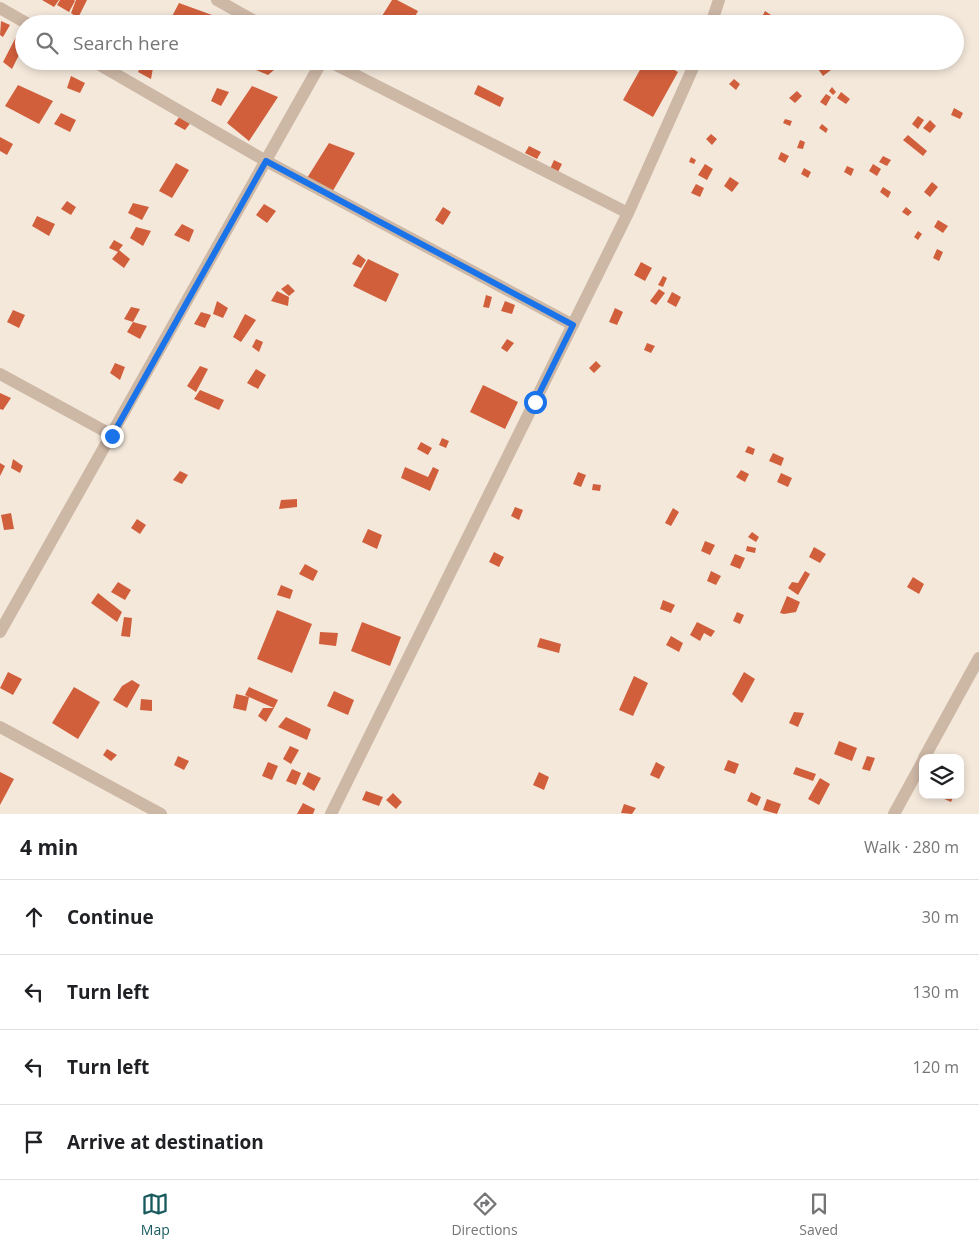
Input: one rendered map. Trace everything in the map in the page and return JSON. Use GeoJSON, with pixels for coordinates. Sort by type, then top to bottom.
{"type":"FeatureCollection","features":[{"type":"Feature","properties":{"kind":"street"},"geometry":{"type":"LineString","coordinates":[[217,0],[244,15]]}},
{"type":"Feature","properties":{"kind":"street"},"geometry":{"type":"LineString","coordinates":[[714,15],[719,0]]}},
{"type":"Feature","properties":{"kind":"street"},"geometry":{"type":"LineString","coordinates":[[0,8],[15,17]]}},
{"type":"Feature","properties":{"kind":"street"},"geometry":{"type":"LineString","coordinates":[[109,70],[266,161],[573,325]]}},
{"type":"Feature","properties":{"kind":"street"},"geometry":{"type":"LineString","coordinates":[[0,632],[317,70]]}},
{"type":"Feature","properties":{"kind":"street"},"geometry":{"type":"LineString","coordinates":[[346,70],[628,214]]}},
{"type":"Feature","properties":{"kind":"street"},"geometry":{"type":"LineString","coordinates":[[331,814],[628,214],[692,70]]}},
{"type":"Feature","properties":{"kind":"street"},"geometry":{"type":"LineString","coordinates":[[0,374],[112,436]]}},
{"type":"Feature","properties":{"kind":"street"},"geometry":{"type":"LineString","coordinates":[[927,754],[979,658]]}},
{"type":"Feature","properties":{"kind":"street"},"geometry":{"type":"LineString","coordinates":[[0,727],[161,814]]}},
{"type":"Feature","properties":{"kind":"street"},"geometry":{"type":"LineString","coordinates":[[894,814],[919,768]]}},
{"type":"Feature","properties":{"kind":"building"},"geometry":{"type":"Polygon","coordinates":[[[42,0],[59,0],[54,7],[42,0]]]}},
{"type":"Feature","properties":{"kind":"building"},"geometry":{"type":"Polygon","coordinates":[[[60,0],[75,1],[69,12],[57,5],[60,0]]]}},
{"type":"Feature","properties":{"kind":"building"},"geometry":{"type":"Polygon","coordinates":[[[76,0],[87,0],[80,15],[71,13],[76,0]]]}},
{"type":"Feature","properties":{"kind":"building"},"geometry":{"type":"Polygon","coordinates":[[[392,0],[397,0],[418,11],[416,15],[383,15],[392,0]]]}},
{"type":"Feature","properties":{"kind":"building"},"geometry":{"type":"Polygon","coordinates":[[[179,3],[212,15],[173,15],[179,3]]]}},
{"type":"Feature","properties":{"kind":"building"},"geometry":{"type":"Polygon","coordinates":[[[765,11],[771,15],[763,15],[765,11]]]}},
{"type":"Feature","properties":{"kind":"building"},"geometry":{"type":"Polygon","coordinates":[[[1,21],[10,25],[3,37],[0,35],[1,21]]]}},
{"type":"Feature","properties":{"kind":"building"},"geometry":{"type":"Polygon","coordinates":[[[15,39],[15,63],[12,69],[3,62],[15,39]]]}},
{"type":"Feature","properties":{"kind":"building"},"geometry":{"type":"Polygon","coordinates":[[[139,70],[153,70],[151,79],[138,72],[139,70]]]}},
{"type":"Feature","properties":{"kind":"building"},"geometry":{"type":"Polygon","coordinates":[[[256,70],[274,70],[268,75],[256,70]]]}},
{"type":"Feature","properties":{"kind":"building"},"geometry":{"type":"Polygon","coordinates":[[[640,70],[675,70],[678,72],[653,117],[623,100],[640,70]]]}},
{"type":"Feature","properties":{"kind":"building"},"geometry":{"type":"Polygon","coordinates":[[[819,70],[831,70],[823,76],[819,70]]]}},
{"type":"Feature","properties":{"kind":"building"},"geometry":{"type":"Polygon","coordinates":[[[71,76],[85,83],[80,93],[67,88],[71,76]]]}},
{"type":"Feature","properties":{"kind":"building"},"geometry":{"type":"Polygon","coordinates":[[[734,79],[740,84],[736,90],[729,84],[734,79]]]}},
{"type":"Feature","properties":{"kind":"building"},"geometry":{"type":"Polygon","coordinates":[[[18,85],[53,101],[39,124],[5,106],[18,85]]]}},
{"type":"Feature","properties":{"kind":"building"},"geometry":{"type":"Polygon","coordinates":[[[478,85],[504,98],[500,107],[474,94],[478,85]]]}},
{"type":"Feature","properties":{"kind":"building"},"geometry":{"type":"Polygon","coordinates":[[[252,86],[278,97],[249,141],[227,123],[252,86]]]}},
{"type":"Feature","properties":{"kind":"building"},"geometry":{"type":"Polygon","coordinates":[[[832,87],[836,92],[833,95],[829,91],[832,87]]]}},
{"type":"Feature","properties":{"kind":"building"},"geometry":{"type":"Polygon","coordinates":[[[217,88],[229,92],[221,106],[211,101],[217,88]]]}},
{"type":"Feature","properties":{"kind":"building"},"geometry":{"type":"Polygon","coordinates":[[[797,91],[802,96],[795,103],[789,98],[797,91]]]}},
{"type":"Feature","properties":{"kind":"building"},"geometry":{"type":"Polygon","coordinates":[[[841,92],[850,99],[846,104],[837,98],[841,92]]]}},
{"type":"Feature","properties":{"kind":"building"},"geometry":{"type":"Polygon","coordinates":[[[826,94],[831,97],[826,106],[820,102],[826,94]]]}},
{"type":"Feature","properties":{"kind":"building"},"geometry":{"type":"Polygon","coordinates":[[[954,108],[963,113],[960,119],[951,115],[954,108]]]}},
{"type":"Feature","properties":{"kind":"building"},"geometry":{"type":"Polygon","coordinates":[[[61,113],[76,120],[70,132],[54,124],[61,113]]]}},
{"type":"Feature","properties":{"kind":"building"},"geometry":{"type":"Polygon","coordinates":[[[180,116],[192,121],[185,130],[174,124],[180,116]]]}},
{"type":"Feature","properties":{"kind":"building"},"geometry":{"type":"Polygon","coordinates":[[[918,116],[924,120],[918,129],[912,124],[918,116]]]}},
{"type":"Feature","properties":{"kind":"building"},"geometry":{"type":"Polygon","coordinates":[[[785,119],[792,121],[790,126],[783,123],[785,119]]]}},
{"type":"Feature","properties":{"kind":"building"},"geometry":{"type":"Polygon","coordinates":[[[930,120],[936,126],[930,133],[923,128],[930,120]]]}},
{"type":"Feature","properties":{"kind":"building"},"geometry":{"type":"Polygon","coordinates":[[[822,124],[828,129],[826,133],[819,128],[822,124]]]}},
{"type":"Feature","properties":{"kind":"building"},"geometry":{"type":"Polygon","coordinates":[[[711,134],[717,139],[712,145],[706,139],[711,134]]]}},
{"type":"Feature","properties":{"kind":"building"},"geometry":{"type":"Polygon","coordinates":[[[908,135],[927,151],[923,156],[903,140],[908,135]]]}},
{"type":"Feature","properties":{"kind":"building"},"geometry":{"type":"Polygon","coordinates":[[[0,137],[13,144],[7,155],[0,151],[0,137]]]}},
{"type":"Feature","properties":{"kind":"building"},"geometry":{"type":"Polygon","coordinates":[[[800,140],[805,142],[803,149],[797,148],[800,140]]]}},
{"type":"Feature","properties":{"kind":"building"},"geometry":{"type":"Polygon","coordinates":[[[329,143],[355,153],[331,194],[307,178],[329,143]]]}},
{"type":"Feature","properties":{"kind":"building"},"geometry":{"type":"Polygon","coordinates":[[[529,146],[541,152],[537,159],[525,153],[529,146]]]}},
{"type":"Feature","properties":{"kind":"building"},"geometry":{"type":"Polygon","coordinates":[[[781,152],[789,156],[785,163],[778,159],[781,152]]]}},
{"type":"Feature","properties":{"kind":"building"},"geometry":{"type":"Polygon","coordinates":[[[883,156],[891,160],[887,166],[879,162],[883,156]]]}},
{"type":"Feature","properties":{"kind":"building"},"geometry":{"type":"Polygon","coordinates":[[[691,157],[696,160],[694,164],[689,162],[691,157]]]}},
{"type":"Feature","properties":{"kind":"building"},"geometry":{"type":"Polygon","coordinates":[[[554,160],[562,164],[558,172],[550,169],[554,160]]]}},
{"type":"Feature","properties":{"kind":"building"},"geometry":{"type":"Polygon","coordinates":[[[176,163],[189,170],[172,198],[159,191],[176,163]]]}},
{"type":"Feature","properties":{"kind":"building"},"geometry":{"type":"Polygon","coordinates":[[[705,164],[713,169],[707,180],[698,175],[705,164]]]}},
{"type":"Feature","properties":{"kind":"building"},"geometry":{"type":"Polygon","coordinates":[[[873,164],[881,169],[877,176],[869,171],[873,164]]]}},
{"type":"Feature","properties":{"kind":"building"},"geometry":{"type":"Polygon","coordinates":[[[847,166],[854,169],[851,176],[844,172],[847,166]]]}},
{"type":"Feature","properties":{"kind":"building"},"geometry":{"type":"Polygon","coordinates":[[[804,168],[811,172],[808,178],[801,174],[804,168]]]}},
{"type":"Feature","properties":{"kind":"building"},"geometry":{"type":"Polygon","coordinates":[[[730,177],[739,183],[732,192],[724,186],[730,177]]]}},
{"type":"Feature","properties":{"kind":"building"},"geometry":{"type":"Polygon","coordinates":[[[932,182],[938,187],[930,197],[924,192],[932,182]]]}},
{"type":"Feature","properties":{"kind":"building"},"geometry":{"type":"Polygon","coordinates":[[[696,184],[704,188],[700,197],[691,193],[696,184]]]}},
{"type":"Feature","properties":{"kind":"building"},"geometry":{"type":"Polygon","coordinates":[[[883,187],[891,192],[888,198],[880,192],[883,187]]]}},
{"type":"Feature","properties":{"kind":"building"},"geometry":{"type":"Polygon","coordinates":[[[67,201],[76,207],[71,215],[61,209],[67,201]]]}},
{"type":"Feature","properties":{"kind":"building"},"geometry":{"type":"Polygon","coordinates":[[[133,203],[149,207],[142,220],[128,213],[133,203]]]}},
{"type":"Feature","properties":{"kind":"building"},"geometry":{"type":"Polygon","coordinates":[[[264,204],[276,211],[267,223],[256,215],[264,204]]]}},
{"type":"Feature","properties":{"kind":"building"},"geometry":{"type":"Polygon","coordinates":[[[443,207],[451,212],[443,225],[435,220],[443,207]]]}},
{"type":"Feature","properties":{"kind":"building"},"geometry":{"type":"Polygon","coordinates":[[[906,207],[912,212],[908,216],[902,212],[906,207]]]}},
{"type":"Feature","properties":{"kind":"building"},"geometry":{"type":"Polygon","coordinates":[[[37,216],[55,224],[49,236],[32,226],[37,216]]]}},
{"type":"Feature","properties":{"kind":"building"},"geometry":{"type":"Polygon","coordinates":[[[938,220],[948,226],[943,233],[934,227],[938,220]]]}},
{"type":"Feature","properties":{"kind":"building"},"geometry":{"type":"Polygon","coordinates":[[[182,224],[194,230],[189,242],[174,235],[182,224]]]}},
{"type":"Feature","properties":{"kind":"building"},"geometry":{"type":"Polygon","coordinates":[[[136,227],[151,231],[143,246],[130,238],[136,227]]]}},
{"type":"Feature","properties":{"kind":"building"},"geometry":{"type":"Polygon","coordinates":[[[918,231],[922,234],[918,240],[914,237],[918,231]]]}},
{"type":"Feature","properties":{"kind":"building"},"geometry":{"type":"Polygon","coordinates":[[[114,240],[123,245],[119,250],[130,259],[124,268],[112,259],[118,252],[109,248],[114,240]]]}},
{"type":"Feature","properties":{"kind":"building"},"geometry":{"type":"Polygon","coordinates":[[[937,249],[943,252],[939,261],[933,258],[937,249]]]}},
{"type":"Feature","properties":{"kind":"building"},"geometry":{"type":"Polygon","coordinates":[[[358,254],[366,260],[361,268],[352,264],[358,254]]]}},
{"type":"Feature","properties":{"kind":"building"},"geometry":{"type":"Polygon","coordinates":[[[368,259],[399,274],[386,302],[353,286],[368,259]]]}},
{"type":"Feature","properties":{"kind":"building"},"geometry":{"type":"Polygon","coordinates":[[[641,262],[652,268],[645,281],[634,275],[641,262]]]}},
{"type":"Feature","properties":{"kind":"building"},"geometry":{"type":"Polygon","coordinates":[[[663,276],[667,278],[663,287],[658,285],[663,276]]]}},
{"type":"Feature","properties":{"kind":"building"},"geometry":{"type":"Polygon","coordinates":[[[288,284],[295,291],[289,296],[281,289],[288,284]]]}},
{"type":"Feature","properties":{"kind":"building"},"geometry":{"type":"Polygon","coordinates":[[[659,289],[665,293],[656,305],[650,301],[659,289]]]}},
{"type":"Feature","properties":{"kind":"building"},"geometry":{"type":"Polygon","coordinates":[[[277,291],[289,297],[288,306],[271,301],[277,291]]]}},
{"type":"Feature","properties":{"kind":"building"},"geometry":{"type":"Polygon","coordinates":[[[672,292],[681,297],[676,307],[667,302],[672,292]]]}},
{"type":"Feature","properties":{"kind":"building"},"geometry":{"type":"Polygon","coordinates":[[[486,295],[492,297],[489,308],[483,307],[486,295]]]}},
{"type":"Feature","properties":{"kind":"building"},"geometry":{"type":"Polygon","coordinates":[[[217,301],[228,308],[223,318],[213,314],[217,301]]]}},
{"type":"Feature","properties":{"kind":"building"},"geometry":{"type":"Polygon","coordinates":[[[505,301],[515,305],[512,314],[501,311],[505,301]]]}},
{"type":"Feature","properties":{"kind":"building"},"geometry":{"type":"Polygon","coordinates":[[[131,307],[140,309],[133,322],[124,319],[131,307]]]}},
{"type":"Feature","properties":{"kind":"building"},"geometry":{"type":"Polygon","coordinates":[[[615,308],[623,312],[617,325],[609,322],[615,308]]]}},
{"type":"Feature","properties":{"kind":"building"},"geometry":{"type":"Polygon","coordinates":[[[13,310],[25,315],[19,328],[7,322],[13,310]]]}},
{"type":"Feature","properties":{"kind":"building"},"geometry":{"type":"Polygon","coordinates":[[[201,312],[211,315],[205,328],[194,324],[201,312]]]}},
{"type":"Feature","properties":{"kind":"building"},"geometry":{"type":"Polygon","coordinates":[[[245,314],[256,320],[241,342],[233,337],[245,314]]]}},
{"type":"Feature","properties":{"kind":"building"},"geometry":{"type":"Polygon","coordinates":[[[133,322],[147,326],[140,339],[127,332],[133,322]]]}},
{"type":"Feature","properties":{"kind":"building"},"geometry":{"type":"Polygon","coordinates":[[[256,339],[263,342],[259,352],[252,347],[256,339]]]}},
{"type":"Feature","properties":{"kind":"building"},"geometry":{"type":"Polygon","coordinates":[[[507,339],[514,343],[507,352],[501,348],[507,339]]]}},
{"type":"Feature","properties":{"kind":"building"},"geometry":{"type":"Polygon","coordinates":[[[647,343],[655,346],[651,353],[644,350],[647,343]]]}},
{"type":"Feature","properties":{"kind":"building"},"geometry":{"type":"Polygon","coordinates":[[[596,361],[601,366],[594,373],[589,368],[596,361]]]}},
{"type":"Feature","properties":{"kind":"building"},"geometry":{"type":"Polygon","coordinates":[[[115,363],[125,367],[120,380],[110,373],[115,363]]]}},
{"type":"Feature","properties":{"kind":"building"},"geometry":{"type":"Polygon","coordinates":[[[200,366],[208,369],[196,392],[187,386],[200,366]]]}},
{"type":"Feature","properties":{"kind":"building"},"geometry":{"type":"Polygon","coordinates":[[[256,369],[266,375],[258,389],[247,383],[256,369]]]}},
{"type":"Feature","properties":{"kind":"building"},"geometry":{"type":"Polygon","coordinates":[[[483,385],[518,402],[505,429],[470,412],[483,385]]]}},
{"type":"Feature","properties":{"kind":"building"},"geometry":{"type":"Polygon","coordinates":[[[200,390],[224,400],[219,410],[194,399],[200,390]]]}},
{"type":"Feature","properties":{"kind":"building"},"geometry":{"type":"Polygon","coordinates":[[[0,393],[11,398],[3,410],[0,409],[0,393]]]}},
{"type":"Feature","properties":{"kind":"building"},"geometry":{"type":"Polygon","coordinates":[[[442,438],[449,441],[446,448],[439,445],[442,438]]]}},
{"type":"Feature","properties":{"kind":"building"},"geometry":{"type":"Polygon","coordinates":[[[421,442],[432,448],[428,455],[417,449],[421,442]]]}},
{"type":"Feature","properties":{"kind":"building"},"geometry":{"type":"Polygon","coordinates":[[[748,446],[755,449],[753,455],[745,452],[748,446]]]}},
{"type":"Feature","properties":{"kind":"building"},"geometry":{"type":"Polygon","coordinates":[[[773,453],[784,458],[781,466],[769,461],[773,453]]]}},
{"type":"Feature","properties":{"kind":"building"},"geometry":{"type":"Polygon","coordinates":[[[13,459],[23,466],[20,473],[11,468],[13,459]]]}},
{"type":"Feature","properties":{"kind":"building"},"geometry":{"type":"Polygon","coordinates":[[[0,463],[5,466],[0,476],[0,463]]]}},
{"type":"Feature","properties":{"kind":"building"},"geometry":{"type":"Polygon","coordinates":[[[405,467],[428,477],[433,467],[439,470],[430,491],[401,478],[405,467]]]}},
{"type":"Feature","properties":{"kind":"building"},"geometry":{"type":"Polygon","coordinates":[[[741,470],[749,474],[745,482],[736,477],[741,470]]]}},
{"type":"Feature","properties":{"kind":"building"},"geometry":{"type":"Polygon","coordinates":[[[180,471],[188,475],[182,484],[173,480],[180,471]]]}},
{"type":"Feature","properties":{"kind":"building"},"geometry":{"type":"Polygon","coordinates":[[[578,472],[586,475],[581,487],[573,484],[578,472]]]}},
{"type":"Feature","properties":{"kind":"building"},"geometry":{"type":"Polygon","coordinates":[[[781,473],[792,478],[788,487],[777,482],[781,473]]]}},
{"type":"Feature","properties":{"kind":"building"},"geometry":{"type":"Polygon","coordinates":[[[593,484],[601,485],[600,491],[592,490],[593,484]]]}},
{"type":"Feature","properties":{"kind":"building"},"geometry":{"type":"Polygon","coordinates":[[[297,499],[297,507],[279,509],[281,500],[297,499]]]}},
{"type":"Feature","properties":{"kind":"building"},"geometry":{"type":"Polygon","coordinates":[[[515,507],[523,510],[519,520],[511,516],[515,507]]]}},
{"type":"Feature","properties":{"kind":"building"},"geometry":{"type":"Polygon","coordinates":[[[673,508],[679,512],[671,526],[665,523],[673,508]]]}},
{"type":"Feature","properties":{"kind":"building"},"geometry":{"type":"Polygon","coordinates":[[[11,513],[14,529],[4,530],[1,515],[11,513]]]}},
{"type":"Feature","properties":{"kind":"building"},"geometry":{"type":"Polygon","coordinates":[[[137,519],[146,525],[140,534],[131,528],[137,519]]]}},
{"type":"Feature","properties":{"kind":"building"},"geometry":{"type":"Polygon","coordinates":[[[368,529],[382,535],[377,549],[362,542],[368,529]]]}},
{"type":"Feature","properties":{"kind":"building"},"geometry":{"type":"Polygon","coordinates":[[[752,532],[759,537],[756,542],[748,537],[752,532]]]}},
{"type":"Feature","properties":{"kind":"building"},"geometry":{"type":"Polygon","coordinates":[[[705,541],[715,545],[710,555],[701,551],[705,541]]]}},
{"type":"Feature","properties":{"kind":"building"},"geometry":{"type":"Polygon","coordinates":[[[747,546],[756,548],[755,553],[746,551],[747,546]]]}},
{"type":"Feature","properties":{"kind":"building"},"geometry":{"type":"Polygon","coordinates":[[[814,547],[826,554],[820,563],[809,557],[814,547]]]}},
{"type":"Feature","properties":{"kind":"building"},"geometry":{"type":"Polygon","coordinates":[[[494,552],[504,557],[499,567],[489,562],[494,552]]]}},
{"type":"Feature","properties":{"kind":"building"},"geometry":{"type":"Polygon","coordinates":[[[735,554],[745,558],[740,569],[730,565],[735,554]]]}},
{"type":"Feature","properties":{"kind":"building"},"geometry":{"type":"Polygon","coordinates":[[[305,564],[318,571],[313,581],[299,574],[305,564]]]}},
{"type":"Feature","properties":{"kind":"building"},"geometry":{"type":"Polygon","coordinates":[[[711,571],[721,576],[716,585],[707,581],[711,571]]]}},
{"type":"Feature","properties":{"kind":"building"},"geometry":{"type":"Polygon","coordinates":[[[805,571],[810,574],[798,595],[788,588],[792,582],[798,583],[805,571]]]}},
{"type":"Feature","properties":{"kind":"building"},"geometry":{"type":"Polygon","coordinates":[[[913,577],[924,584],[919,594],[907,587],[913,577]]]}},
{"type":"Feature","properties":{"kind":"building"},"geometry":{"type":"Polygon","coordinates":[[[118,582],[131,590],[125,600],[111,592],[118,582]]]}},
{"type":"Feature","properties":{"kind":"building"},"geometry":{"type":"Polygon","coordinates":[[[281,585],[293,590],[290,599],[277,595],[281,585]]]}},
{"type":"Feature","properties":{"kind":"building"},"geometry":{"type":"Polygon","coordinates":[[[98,593],[122,612],[117,622],[91,603],[98,593]]]}},
{"type":"Feature","properties":{"kind":"building"},"geometry":{"type":"Polygon","coordinates":[[[787,596],[800,602],[796,612],[780,613],[787,596]]]}},
{"type":"Feature","properties":{"kind":"building"},"geometry":{"type":"Polygon","coordinates":[[[663,600],[675,605],[671,613],[660,609],[663,600]]]}},
{"type":"Feature","properties":{"kind":"building"},"geometry":{"type":"Polygon","coordinates":[[[277,610],[312,624],[292,673],[257,659],[277,610]]]}},
{"type":"Feature","properties":{"kind":"building"},"geometry":{"type":"Polygon","coordinates":[[[737,612],[744,615],[740,624],[733,621],[737,612]]]}},
{"type":"Feature","properties":{"kind":"building"},"geometry":{"type":"Polygon","coordinates":[[[124,617],[132,618],[130,637],[121,636],[124,617]]]}},
{"type":"Feature","properties":{"kind":"building"},"geometry":{"type":"Polygon","coordinates":[[[362,622],[401,637],[390,666],[351,651],[362,622]]]}},
{"type":"Feature","properties":{"kind":"building"},"geometry":{"type":"Polygon","coordinates":[[[697,622],[715,631],[711,637],[704,633],[700,641],[690,635],[697,622]]]}},
{"type":"Feature","properties":{"kind":"building"},"geometry":{"type":"Polygon","coordinates":[[[320,632],[338,633],[336,646],[319,644],[320,632]]]}},
{"type":"Feature","properties":{"kind":"building"},"geometry":{"type":"Polygon","coordinates":[[[671,636],[683,643],[679,652],[666,645],[671,636]]]}},
{"type":"Feature","properties":{"kind":"building"},"geometry":{"type":"Polygon","coordinates":[[[540,638],[561,644],[559,653],[537,647],[540,638]]]}},
{"type":"Feature","properties":{"kind":"building"},"geometry":{"type":"Polygon","coordinates":[[[8,672],[22,679],[13,695],[0,688],[8,672]]]}},
{"type":"Feature","properties":{"kind":"building"},"geometry":{"type":"Polygon","coordinates":[[[744,672],[755,679],[742,703],[732,694],[744,672]]]}},
{"type":"Feature","properties":{"kind":"building"},"geometry":{"type":"Polygon","coordinates":[[[634,676],[648,683],[633,716],[619,710],[634,676]]]}},
{"type":"Feature","properties":{"kind":"building"},"geometry":{"type":"Polygon","coordinates":[[[132,680],[140,685],[127,708],[113,700],[122,686],[132,680]]]}},
{"type":"Feature","properties":{"kind":"building"},"geometry":{"type":"Polygon","coordinates":[[[74,687],[100,702],[78,739],[52,723],[74,687]]]}},
{"type":"Feature","properties":{"kind":"building"},"geometry":{"type":"Polygon","coordinates":[[[249,687],[278,700],[274,708],[245,695],[249,687]]]}},
{"type":"Feature","properties":{"kind":"building"},"geometry":{"type":"Polygon","coordinates":[[[334,691],[354,700],[348,715],[327,706],[334,691]]]}},
{"type":"Feature","properties":{"kind":"building"},"geometry":{"type":"Polygon","coordinates":[[[236,694],[249,697],[246,711],[233,708],[236,694]]]}},
{"type":"Feature","properties":{"kind":"building"},"geometry":{"type":"Polygon","coordinates":[[[141,699],[152,700],[152,711],[140,710],[141,699]]]}},
{"type":"Feature","properties":{"kind":"building"},"geometry":{"type":"Polygon","coordinates":[[[263,708],[274,708],[266,722],[258,716],[263,708]]]}},
{"type":"Feature","properties":{"kind":"building"},"geometry":{"type":"Polygon","coordinates":[[[794,712],[804,713],[798,727],[789,723],[794,712]]]}},
{"type":"Feature","properties":{"kind":"building"},"geometry":{"type":"Polygon","coordinates":[[[286,717],[311,729],[307,740],[278,727],[286,717]]]}},
{"type":"Feature","properties":{"kind":"building"},"geometry":{"type":"Polygon","coordinates":[[[839,741],[857,748],[852,761],[834,754],[839,741]]]}},
{"type":"Feature","properties":{"kind":"building"},"geometry":{"type":"Polygon","coordinates":[[[290,746],[299,750],[291,764],[283,759],[290,746]]]}},
{"type":"Feature","properties":{"kind":"building"},"geometry":{"type":"Polygon","coordinates":[[[107,749],[117,755],[111,761],[103,755],[107,749]]]}},
{"type":"Feature","properties":{"kind":"building"},"geometry":{"type":"Polygon","coordinates":[[[178,756],[189,761],[184,770],[174,765],[178,756]]]}},
{"type":"Feature","properties":{"kind":"building"},"geometry":{"type":"Polygon","coordinates":[[[867,756],[875,758],[870,771],[862,769],[867,756]]]}},
{"type":"Feature","properties":{"kind":"building"},"geometry":{"type":"Polygon","coordinates":[[[728,760],[739,764],[735,774],[724,770],[728,760]]]}},
{"type":"Feature","properties":{"kind":"building"},"geometry":{"type":"Polygon","coordinates":[[[268,762],[278,766],[272,780],[262,776],[268,762]]]}},
{"type":"Feature","properties":{"kind":"building"},"geometry":{"type":"Polygon","coordinates":[[[656,762],[665,767],[659,779],[650,775],[656,762]]]}},
{"type":"Feature","properties":{"kind":"building"},"geometry":{"type":"Polygon","coordinates":[[[796,767],[816,774],[813,781],[793,774],[796,767]]]}},
{"type":"Feature","properties":{"kind":"building"},"geometry":{"type":"Polygon","coordinates":[[[292,769],[301,773],[296,785],[286,781],[292,769]]]}},
{"type":"Feature","properties":{"kind":"building"},"geometry":{"type":"Polygon","coordinates":[[[0,772],[14,779],[0,805],[0,772]]]}},
{"type":"Feature","properties":{"kind":"building"},"geometry":{"type":"Polygon","coordinates":[[[308,772],[321,778],[314,791],[302,784],[308,772]]]}},
{"type":"Feature","properties":{"kind":"building"},"geometry":{"type":"Polygon","coordinates":[[[539,772],[549,777],[544,790],[533,785],[539,772]]]}},
{"type":"Feature","properties":{"kind":"building"},"geometry":{"type":"Polygon","coordinates":[[[820,778],[830,784],[819,805],[808,799],[820,778]]]}},
{"type":"Feature","properties":{"kind":"building"},"geometry":{"type":"Polygon","coordinates":[[[366,791],[383,797],[379,806],[362,800],[366,791]]]}},
{"type":"Feature","properties":{"kind":"building"},"geometry":{"type":"Polygon","coordinates":[[[751,792],[761,797],[757,806],[747,801],[751,792]]]}},
{"type":"Feature","properties":{"kind":"building"},"geometry":{"type":"Polygon","coordinates":[[[393,793],[402,802],[396,809],[386,800],[393,793]]]}},
{"type":"Feature","properties":{"kind":"building"},"geometry":{"type":"Polygon","coordinates":[[[767,799],[781,804],[777,814],[763,810],[767,799]]]}},
{"type":"Feature","properties":{"kind":"building"},"geometry":{"type":"Polygon","coordinates":[[[303,803],[315,809],[313,814],[297,814],[303,803]]]}},
{"type":"Feature","properties":{"kind":"building"},"geometry":{"type":"Polygon","coordinates":[[[624,804],[636,808],[632,814],[621,813],[624,804]]]}},
{"type":"Feature","properties":{"kind":"route"},"geometry":{"type":"LineString","coordinates":[[112,436],[266,161],[573,325],[535,402]]}}]}
